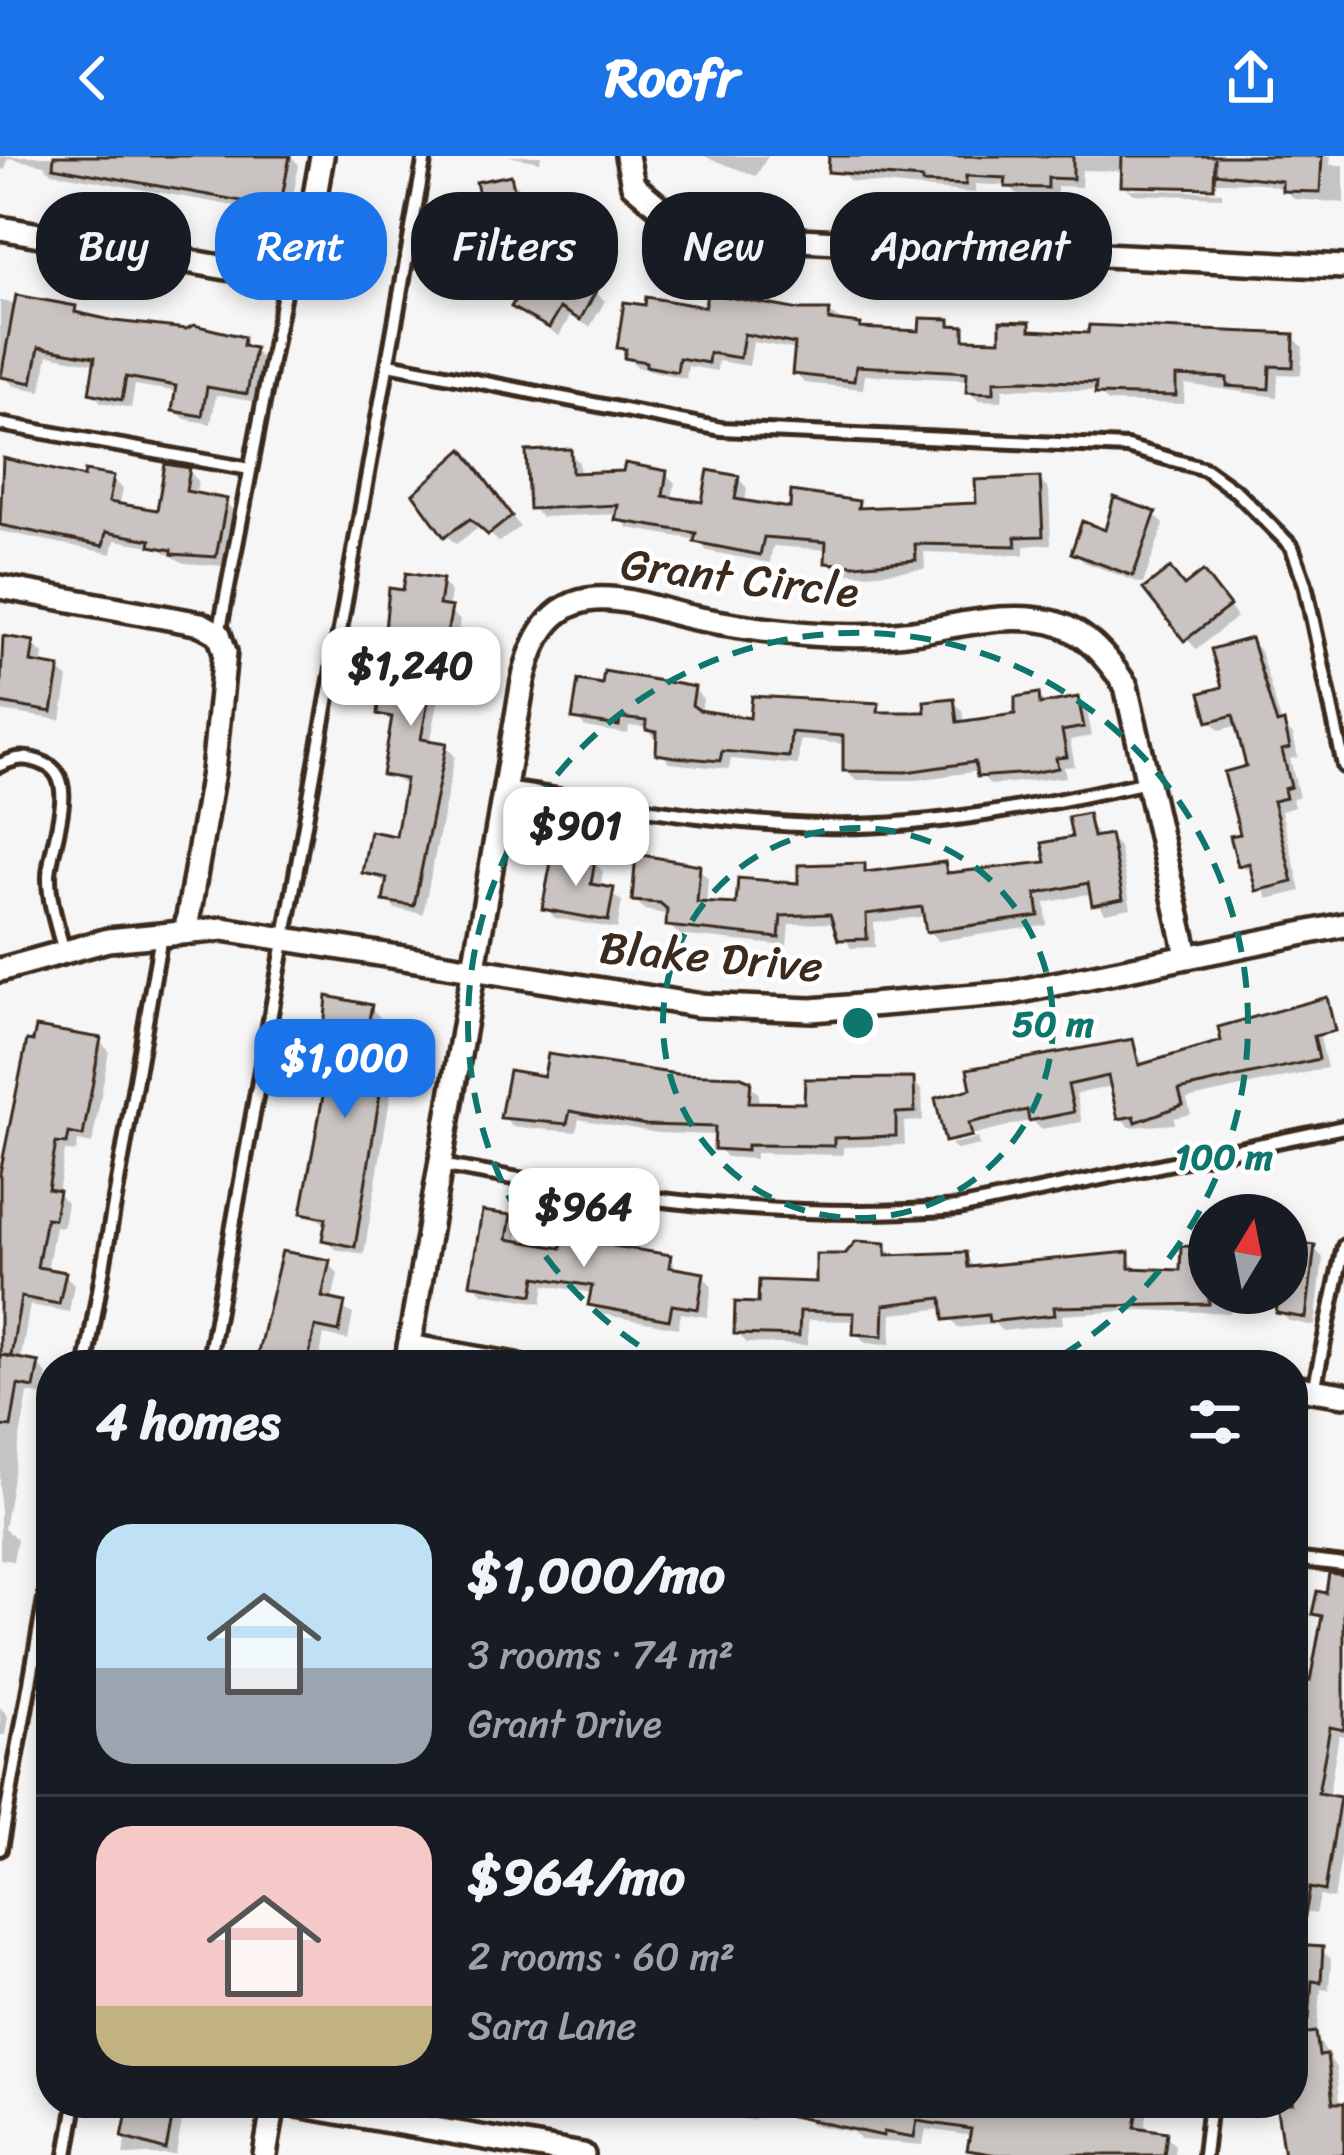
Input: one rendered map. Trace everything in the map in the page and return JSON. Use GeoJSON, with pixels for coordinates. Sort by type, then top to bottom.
{"type":"FeatureCollection","features":[{"type":"Feature","properties":{"kind":"street"},"geometry":{"type":"LineString","coordinates":[[316,192],[322,156]]}},
{"type":"Feature","properties":{"kind":"street"},"geometry":{"type":"LineString","coordinates":[[627,156],[633,185],[671,217],[779,239],[1344,267]]}},
{"type":"Feature","properties":{"kind":"street"},"geometry":{"type":"LineString","coordinates":[[0,228],[215,266]]}},
{"type":"Feature","properties":{"kind":"street"},"geometry":{"type":"LineString","coordinates":[[0,587],[201,624],[219,634],[225,652],[213,772],[186,929]]}},
{"type":"Feature","properties":{"kind":"street","name":"Grant Circle"},"geometry":{"type":"LineString","coordinates":[[408,1350],[533,638],[568,607],[596,598],[730,625],[827,634],[901,634],[1012,619],[1055,623],[1104,652],[1126,686],[1187,955]]}},
{"type":"Feature","properties":{"kind":"street","name":"Blake Drive"},"geometry":{"type":"LineString","coordinates":[[0,970],[64,952],[186,929],[285,937],[696,1004],[812,1010],[1011,993],[1344,925]]}},
{"type":"Feature","properties":{"kind":"street"},"geometry":{"type":"LineString","coordinates":[[1308,1390],[1344,1395]]}},
{"type":"Feature","properties":{"kind":"street"},"geometry":{"type":"LineString","coordinates":[[265,2155],[271,2118]]}},
{"type":"Feature","properties":{"kind":"street"},"geometry":{"type":"LineString","coordinates":[[372,2118],[583,2155]]}},
{"type":"Feature","properties":{"kind":"lane"},"geometry":{"type":"LineString","coordinates":[[211,1350],[425,156]]}},
{"type":"Feature","properties":{"kind":"lane"},"geometry":{"type":"LineString","coordinates":[[219,634],[283,300]]}},
{"type":"Feature","properties":{"kind":"lane"},"geometry":{"type":"LineString","coordinates":[[389,364],[721,429],[1127,446],[1205,469],[1238,492],[1292,547],[1305,584],[1344,766]]}},
{"type":"Feature","properties":{"kind":"lane"},"geometry":{"type":"LineString","coordinates":[[0,424],[250,469]]}},
{"type":"Feature","properties":{"kind":"lane"},"geometry":{"type":"LineString","coordinates":[[0,765],[17,757],[36,760],[53,768],[62,783],[49,874],[64,952]]}},
{"type":"Feature","properties":{"kind":"lane"},"geometry":{"type":"LineString","coordinates":[[505,788],[728,820],[826,826],[1019,811],[1148,782]]}},
{"type":"Feature","properties":{"kind":"lane"},"geometry":{"type":"LineString","coordinates":[[89,1350],[161,933]]}},
{"type":"Feature","properties":{"kind":"lane"},"geometry":{"type":"LineString","coordinates":[[440,1166],[583,1192],[725,1207],[899,1213],[958,1208],[1344,1127]]}},
{"type":"Feature","properties":{"kind":"lane"},"geometry":{"type":"LineString","coordinates":[[1308,1375],[1344,1246]]}},
{"type":"Feature","properties":{"kind":"lane"},"geometry":{"type":"LineString","coordinates":[[1308,1561],[1344,1565]]}},
{"type":"Feature","properties":{"kind":"lane"},"geometry":{"type":"LineString","coordinates":[[0,1850],[36,1650]]}},
{"type":"Feature","properties":{"kind":"lane"},"geometry":{"type":"LineString","coordinates":[[67,2155],[73,2118]]}},
{"type":"Feature","properties":{"kind":"lane"},"geometry":{"type":"LineString","coordinates":[[1204,2155],[1208,2118]]}},
{"type":"Feature","properties":{"kind":"building"},"geometry":{"type":"Polygon","coordinates":[[[54,156],[290,156],[283,192],[215,192],[215,196],[53,167],[54,156]]]}},
{"type":"Feature","properties":{"kind":"building"},"geometry":{"type":"Polygon","coordinates":[[[829,156],[1073,156],[1073,179],[1048,178],[1048,188],[1005,187],[1006,178],[966,176],[966,185],[922,183],[922,179],[828,172],[829,156]]]}},
{"type":"Feature","properties":{"kind":"building"},"geometry":{"type":"Polygon","coordinates":[[[1122,156],[1322,156],[1320,192],[1282,191],[1282,181],[1215,173],[1215,158],[1214,188],[1121,186],[1122,156]]]}},
{"type":"Feature","properties":{"kind":"building"},"geometry":{"type":"Polygon","coordinates":[[[511,175],[515,192],[478,192],[476,182],[511,175]]]}},
{"type":"Feature","properties":{"kind":"building"},"geometry":{"type":"Polygon","coordinates":[[[16,295],[76,306],[75,312],[115,321],[186,329],[194,325],[244,337],[243,346],[255,348],[247,394],[207,387],[202,416],[172,411],[176,386],[126,377],[122,400],[89,393],[95,357],[39,347],[32,383],[1,377],[16,295]]]}},
{"type":"Feature","properties":{"kind":"building"},"geometry":{"type":"Polygon","coordinates":[[[515,300],[591,300],[580,320],[560,308],[549,328],[511,307],[515,300]]]}},
{"type":"Feature","properties":{"kind":"building"},"geometry":{"type":"Polygon","coordinates":[[[646,300],[664,300],[705,307],[706,300],[745,300],[799,310],[830,310],[829,320],[861,324],[860,328],[919,331],[920,318],[950,319],[950,325],[964,326],[964,339],[1000,340],[1000,321],[1030,322],[1030,330],[1088,333],[1089,325],[1294,334],[1293,367],[1270,366],[1269,389],[1227,386],[1227,378],[1176,376],[1176,396],[1095,394],[1096,383],[1028,380],[994,381],[994,393],[966,392],[967,372],[856,366],[854,381],[792,374],[795,344],[744,334],[740,358],[709,353],[708,363],[679,358],[677,372],[624,358],[626,349],[617,348],[624,302],[645,305],[646,300]]]}},
{"type":"Feature","properties":{"kind":"building"},"geometry":{"type":"Polygon","coordinates":[[[463,449],[512,516],[488,535],[470,519],[444,537],[413,494],[463,449]]]}},
{"type":"Feature","properties":{"kind":"building"},"geometry":{"type":"Polygon","coordinates":[[[571,449],[572,473],[623,471],[625,463],[667,471],[663,496],[702,502],[708,470],[739,476],[735,499],[790,508],[791,491],[859,501],[858,508],[976,503],[975,480],[1040,477],[1043,536],[1015,537],[1016,546],[915,544],[916,560],[854,565],[825,563],[826,542],[764,537],[760,555],[694,542],[696,533],[615,520],[618,505],[529,509],[526,451],[571,449]]]}},
{"type":"Feature","properties":{"kind":"building"},"geometry":{"type":"Polygon","coordinates":[[[3,458],[84,477],[85,471],[114,476],[109,502],[157,510],[165,464],[190,468],[186,491],[227,499],[216,557],[172,554],[172,550],[150,546],[151,540],[106,532],[103,546],[0,525],[3,458]]]}},
{"type":"Feature","properties":{"kind":"building"},"geometry":{"type":"Polygon","coordinates":[[[1114,497],[1156,512],[1133,576],[1071,553],[1082,521],[1105,530],[1114,497]]]}},
{"type":"Feature","properties":{"kind":"building"},"geometry":{"type":"Polygon","coordinates":[[[1170,568],[1184,586],[1203,571],[1230,606],[1184,641],[1143,589],[1170,568]]]}},
{"type":"Feature","properties":{"kind":"building"},"geometry":{"type":"Polygon","coordinates":[[[406,573],[443,579],[439,605],[452,607],[443,656],[457,658],[451,689],[431,685],[421,739],[447,743],[414,906],[383,901],[387,878],[362,873],[370,831],[396,836],[406,779],[382,775],[392,717],[377,714],[389,588],[403,590],[406,573]]]}},
{"type":"Feature","properties":{"kind":"building"},"geometry":{"type":"Polygon","coordinates":[[[3,636],[34,641],[31,662],[60,667],[52,712],[0,703],[3,636]]]}},
{"type":"Feature","properties":{"kind":"building"},"geometry":{"type":"Polygon","coordinates":[[[1251,638],[1277,724],[1284,722],[1290,748],[1282,750],[1291,787],[1284,789],[1286,798],[1273,801],[1293,882],[1256,891],[1249,863],[1238,866],[1230,836],[1240,834],[1224,772],[1246,766],[1233,715],[1208,722],[1200,693],[1222,687],[1211,649],[1251,638]]]}},
{"type":"Feature","properties":{"kind":"building"},"geometry":{"type":"Polygon","coordinates":[[[604,671],[695,687],[692,705],[699,710],[750,718],[752,696],[879,703],[878,712],[925,712],[924,701],[954,698],[957,722],[1015,714],[1015,697],[1039,693],[1040,704],[1078,697],[1084,727],[1062,731],[1067,757],[1056,758],[1058,768],[1032,773],[977,777],[975,762],[906,772],[843,771],[843,736],[791,732],[789,757],[722,751],[720,761],[675,757],[656,754],[657,732],[646,730],[646,721],[620,718],[619,726],[572,719],[578,680],[602,684],[604,671]]]}},
{"type":"Feature","properties":{"kind":"building"},"geometry":{"type":"Polygon","coordinates":[[[1088,813],[1093,837],[1110,834],[1123,899],[1092,905],[1088,883],[1036,894],[1039,916],[926,932],[922,907],[866,914],[867,939],[838,940],[830,914],[781,916],[779,938],[666,926],[667,909],[660,903],[632,901],[636,854],[700,865],[697,902],[736,904],[738,878],[798,883],[798,865],[865,863],[865,872],[945,862],[947,873],[1046,862],[1042,843],[1072,837],[1068,817],[1088,813]]]}},
{"type":"Feature","properties":{"kind":"building"},"geometry":{"type":"Polygon","coordinates":[[[553,852],[595,860],[591,884],[614,888],[608,921],[542,909],[553,852]]]}},
{"type":"Feature","properties":{"kind":"building"},"geometry":{"type":"Polygon","coordinates":[[[327,996],[372,1005],[365,1040],[388,1045],[355,1247],[322,1240],[326,1218],[301,1213],[329,1064],[321,1063],[327,996]]]}},
{"type":"Feature","properties":{"kind":"building"},"geometry":{"type":"Polygon","coordinates":[[[1327,997],[1335,1031],[1314,1036],[1319,1059],[1179,1090],[1183,1105],[1136,1122],[1134,1116],[1118,1119],[1108,1076],[1068,1085],[1074,1112],[1029,1121],[1027,1110],[969,1123],[972,1136],[945,1142],[935,1098],[971,1089],[967,1069],[1133,1039],[1139,1065],[1221,1041],[1218,1027],[1327,997]]]}},
{"type":"Feature","properties":{"kind":"building"},"geometry":{"type":"Polygon","coordinates":[[[36,1027],[101,1038],[83,1136],[69,1133],[67,1144],[56,1143],[48,1189],[59,1191],[54,1219],[46,1218],[37,1267],[66,1272],[59,1304],[21,1297],[11,1356],[1,1355],[36,1361],[34,1388],[18,1385],[11,1427],[0,1426],[0,1173],[27,1040],[33,1041],[36,1027]]]}},
{"type":"Feature","properties":{"kind":"building"},"geometry":{"type":"Polygon","coordinates":[[[548,1054],[677,1074],[739,1076],[751,1081],[749,1102],[804,1103],[805,1079],[914,1078],[915,1112],[896,1113],[896,1136],[834,1138],[834,1146],[747,1145],[747,1151],[714,1149],[715,1127],[646,1125],[570,1111],[567,1124],[500,1118],[509,1070],[544,1076],[548,1054]]]}},
{"type":"Feature","properties":{"kind":"building"},"geometry":{"type":"Polygon","coordinates":[[[482,1211],[511,1215],[507,1239],[561,1248],[564,1231],[596,1236],[595,1243],[671,1255],[669,1267],[704,1273],[698,1309],[672,1305],[669,1320],[588,1305],[592,1286],[536,1277],[533,1295],[470,1284],[482,1211]]]}},
{"type":"Feature","properties":{"kind":"building"},"geometry":{"type":"Polygon","coordinates":[[[856,1241],[886,1243],[886,1255],[966,1252],[968,1267],[1129,1252],[1129,1268],[1180,1270],[1181,1246],[1188,1246],[1188,1304],[1054,1307],[1055,1315],[989,1322],[988,1315],[944,1320],[942,1298],[884,1305],[883,1336],[853,1334],[854,1313],[800,1311],[799,1336],[734,1334],[735,1302],[758,1303],[759,1280],[816,1282],[816,1254],[845,1254],[856,1241]]]}},
{"type":"Feature","properties":{"kind":"building"},"geometry":{"type":"Polygon","coordinates":[[[1308,1244],[1315,1245],[1308,1302],[1308,1244]]]}},
{"type":"Feature","properties":{"kind":"building"},"geometry":{"type":"Polygon","coordinates":[[[282,1251],[330,1260],[322,1297],[345,1302],[339,1332],[315,1327],[310,1350],[259,1350],[282,1251]]]}},
{"type":"Feature","properties":{"kind":"building"},"geometry":{"type":"Polygon","coordinates":[[[1329,1573],[1344,1575],[1344,1730],[1330,1727],[1318,1793],[1340,1797],[1325,1891],[1310,1888],[1308,1899],[1308,1681],[1322,1616],[1312,1614],[1317,1591],[1326,1593],[1329,1573]]]}},
{"type":"Feature","properties":{"kind":"building"},"geometry":{"type":"Polygon","coordinates":[[[1308,1946],[1323,1947],[1321,1982],[1312,1981],[1309,2020],[1308,1946]]]}},
{"type":"Feature","properties":{"kind":"building"},"geometry":{"type":"Polygon","coordinates":[[[1316,2032],[1319,2056],[1327,2055],[1333,2103],[1344,2103],[1344,2155],[1284,2155],[1278,2118],[1308,2118],[1308,2033],[1316,2032]]]}},
{"type":"Feature","properties":{"kind":"building"},"geometry":{"type":"Polygon","coordinates":[[[126,2118],[172,2118],[166,2150],[122,2137],[126,2118]]]}},
{"type":"Feature","properties":{"kind":"building"},"geometry":{"type":"Polygon","coordinates":[[[801,2118],[1136,2118],[1135,2127],[1167,2132],[1164,2155],[997,2155],[967,2150],[971,2129],[917,2121],[914,2137],[884,2132],[883,2136],[801,2118]]]}}]}
